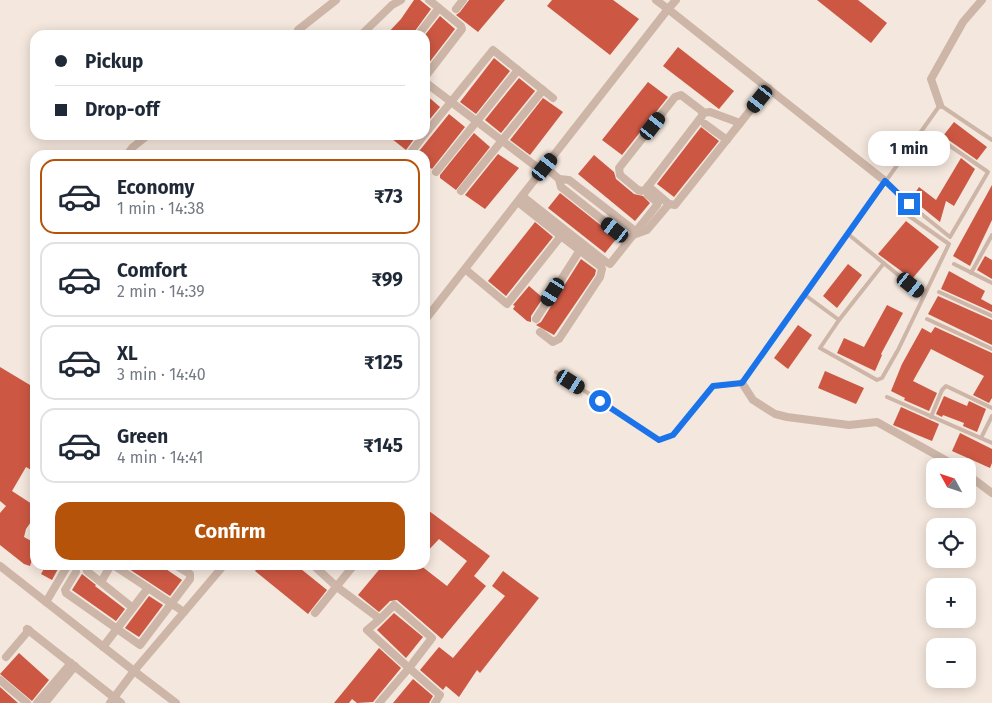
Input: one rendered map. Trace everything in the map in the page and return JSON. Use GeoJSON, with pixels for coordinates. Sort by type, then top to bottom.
{"type":"FeatureCollection","features":[{"type":"Feature","properties":{"kind":"street"},"geometry":{"type":"LineString","coordinates":[[304,30],[336,0]]}},
{"type":"Feature","properties":{"kind":"street"},"geometry":{"type":"LineString","coordinates":[[384,0],[390,7]]}},
{"type":"Feature","properties":{"kind":"street"},"geometry":{"type":"LineString","coordinates":[[366,30],[390,7],[401,0]]}},
{"type":"Feature","properties":{"kind":"street"},"geometry":{"type":"LineString","coordinates":[[430,0],[461,26],[462,29],[430,71]]}},
{"type":"Feature","properties":{"kind":"street"},"geometry":{"type":"LineString","coordinates":[[456,9],[463,0]]}},
{"type":"Feature","properties":{"kind":"street"},"geometry":{"type":"LineString","coordinates":[[656,0],[885,181]]}},
{"type":"Feature","properties":{"kind":"street"},"geometry":{"type":"LineString","coordinates":[[430,314],[676,0]]}},
{"type":"Feature","properties":{"kind":"street"},"geometry":{"type":"LineString","coordinates":[[940,105],[931,79],[963,22],[982,0]]}},
{"type":"Feature","properties":{"kind":"street"},"geometry":{"type":"LineString","coordinates":[[422,30],[439,8]]}},
{"type":"Feature","properties":{"kind":"street"},"geometry":{"type":"LineString","coordinates":[[430,128],[493,50],[553,98]]}},
{"type":"Feature","properties":{"kind":"street"},"geometry":{"type":"LineString","coordinates":[[436,172],[518,70]]}},
{"type":"Feature","properties":{"kind":"street"},"geometry":{"type":"LineString","coordinates":[[430,86],[501,141],[559,179],[561,187],[632,235]]}},
{"type":"Feature","properties":{"kind":"street"},"geometry":{"type":"LineString","coordinates":[[703,113],[684,97],[678,96],[619,168],[620,175],[638,190],[648,190],[669,204],[675,205],[768,88]]}},
{"type":"Feature","properties":{"kind":"street"},"geometry":{"type":"LineString","coordinates":[[461,191],[543,90]]}},
{"type":"Feature","properties":{"kind":"street"},"geometry":{"type":"LineString","coordinates":[[648,190],[703,113],[710,112],[740,123]]}},
{"type":"Feature","properties":{"kind":"street"},"geometry":{"type":"LineString","coordinates":[[705,124],[727,140]]}},
{"type":"Feature","properties":{"kind":"street"},"geometry":{"type":"LineString","coordinates":[[131,150],[142,140]]}},
{"type":"Feature","properties":{"kind":"street"},"geometry":{"type":"LineString","coordinates":[[412,150],[420,140]]}},
{"type":"Feature","properties":{"kind":"street"},"geometry":{"type":"LineString","coordinates":[[520,199],[608,264],[611,263],[658,204],[648,190]]}},
{"type":"Feature","properties":{"kind":"street"},"geometry":{"type":"LineString","coordinates":[[520,199],[561,236],[602,269],[600,277],[556,342],[540,332]]}},
{"type":"Feature","properties":{"kind":"street"},"geometry":{"type":"LineString","coordinates":[[632,235],[647,230],[669,204]]}},
{"type":"Feature","properties":{"kind":"street"},"geometry":{"type":"LineString","coordinates":[[465,269],[507,304],[561,236]]}},
{"type":"Feature","properties":{"kind":"street"},"geometry":{"type":"LineString","coordinates":[[536,319],[580,250]]}},
{"type":"Feature","properties":{"kind":"street"},"geometry":{"type":"LineString","coordinates":[[742,383],[753,400],[775,414],[849,425],[877,422],[942,458]]}},
{"type":"Feature","properties":{"kind":"street"},"geometry":{"type":"LineString","coordinates":[[976,481],[992,492]]}},
{"type":"Feature","properties":{"kind":"street"},"geometry":{"type":"LineString","coordinates":[[0,566],[176,703]]}},
{"type":"Feature","properties":{"kind":"street"},"geometry":{"type":"LineString","coordinates":[[46,602],[65,570]]}},
{"type":"Feature","properties":{"kind":"street"},"geometry":{"type":"LineString","coordinates":[[101,582],[109,570]]}},
{"type":"Feature","properties":{"kind":"street"},"geometry":{"type":"LineString","coordinates":[[120,570],[184,612]]}},
{"type":"Feature","properties":{"kind":"street"},"geometry":{"type":"LineString","coordinates":[[76,572],[65,590],[66,593],[116,630],[140,645],[190,576],[183,570]]}},
{"type":"Feature","properties":{"kind":"street"},"geometry":{"type":"LineString","coordinates":[[112,700],[134,671],[220,570]]}},
{"type":"Feature","properties":{"kind":"street"},"geometry":{"type":"LineString","coordinates":[[319,570],[336,586],[380,619]]}},
{"type":"Feature","properties":{"kind":"street"},"geometry":{"type":"LineString","coordinates":[[315,613],[350,570]]}},
{"type":"Feature","properties":{"kind":"street"},"geometry":{"type":"LineString","coordinates":[[87,571],[133,608]]}},
{"type":"Feature","properties":{"kind":"street"},"geometry":{"type":"LineString","coordinates":[[103,647],[148,588]]}},
{"type":"Feature","properties":{"kind":"street"},"geometry":{"type":"LineString","coordinates":[[379,703],[409,668],[432,638],[394,605],[368,630],[409,668],[440,695],[434,703]]}},
{"type":"Feature","properties":{"kind":"street"},"geometry":{"type":"LineString","coordinates":[[6,658],[28,629],[73,665],[112,700],[121,703]]}},
{"type":"Feature","properties":{"kind":"street"},"geometry":{"type":"LineString","coordinates":[[37,703],[73,665]]}},
{"type":"Feature","properties":{"kind":"street"},"geometry":{"type":"LineString","coordinates":[[46,703],[73,665]]}},
{"type":"Feature","properties":{"kind":"street"},"geometry":{"type":"LineString","coordinates":[[0,680],[27,703]]}},
{"type":"Feature","properties":{"kind":"lane"},"geometry":{"type":"LineString","coordinates":[[556,372],[659,440],[673,435],[713,386],[742,383],[940,105],[992,140]]}},
{"type":"Feature","properties":{"kind":"lane"},"geometry":{"type":"LineString","coordinates":[[885,181],[898,195],[950,237],[988,172],[937,136]]}},
{"type":"Feature","properties":{"kind":"lane"},"geometry":{"type":"LineString","coordinates":[[884,264],[838,320],[820,348],[877,380],[882,378],[898,350],[949,244],[902,211]]}},
{"type":"Feature","properties":{"kind":"lane"},"geometry":{"type":"LineString","coordinates":[[848,234],[924,296]]}},
{"type":"Feature","properties":{"kind":"lane"},"geometry":{"type":"LineString","coordinates":[[971,273],[992,234]]}},
{"type":"Feature","properties":{"kind":"lane"},"geometry":{"type":"LineString","coordinates":[[954,264],[992,283]]}},
{"type":"Feature","properties":{"kind":"lane"},"geometry":{"type":"LineString","coordinates":[[939,292],[992,316]]}},
{"type":"Feature","properties":{"kind":"lane"},"geometry":{"type":"LineString","coordinates":[[805,295],[838,320]]}},
{"type":"Feature","properties":{"kind":"lane"},"geometry":{"type":"LineString","coordinates":[[927,319],[992,349]]}},
{"type":"Feature","properties":{"kind":"lane"},"geometry":{"type":"LineString","coordinates":[[931,417],[942,390],[946,386],[992,408]]}},
{"type":"Feature","properties":{"kind":"lane"},"geometry":{"type":"LineString","coordinates":[[887,398],[992,443]]}},
{"type":"Feature","properties":{"kind":"lane"},"geometry":{"type":"LineString","coordinates":[[981,438],[992,416]]}},
{"type":"Feature","properties":{"kind":"building"},"geometry":{"type":"Polygon","coordinates":[[[414,0],[420,0],[431,9],[416,30],[391,30],[414,0]]]}},
{"type":"Feature","properties":{"kind":"building"},"geometry":{"type":"Polygon","coordinates":[[[469,0],[505,0],[478,32],[456,15],[469,0]]]}},
{"type":"Feature","properties":{"kind":"building"},"geometry":{"type":"Polygon","coordinates":[[[552,0],[613,0],[639,19],[610,55],[547,6],[552,0]]]}},
{"type":"Feature","properties":{"kind":"building"},"geometry":{"type":"Polygon","coordinates":[[[817,0],[858,0],[887,23],[871,43],[817,0]]]}},
{"type":"Feature","properties":{"kind":"building"},"geometry":{"type":"Polygon","coordinates":[[[440,16],[455,29],[430,62],[430,30],[440,16]]]}},
{"type":"Feature","properties":{"kind":"building"},"geometry":{"type":"Polygon","coordinates":[[[678,47],[734,91],[719,109],[663,66],[678,47]]]}},
{"type":"Feature","properties":{"kind":"building"},"geometry":{"type":"Polygon","coordinates":[[[494,58],[510,71],[476,114],[460,102],[494,58]]]}},
{"type":"Feature","properties":{"kind":"building"},"geometry":{"type":"Polygon","coordinates":[[[519,78],[535,91],[501,133],[485,120],[519,78]]]}},
{"type":"Feature","properties":{"kind":"building"},"geometry":{"type":"Polygon","coordinates":[[[648,82],[668,97],[622,155],[602,140],[648,82]]]}},
{"type":"Feature","properties":{"kind":"building"},"geometry":{"type":"Polygon","coordinates":[[[430,98],[440,107],[430,119],[430,98]]]}},
{"type":"Feature","properties":{"kind":"building"},"geometry":{"type":"Polygon","coordinates":[[[543,98],[563,112],[530,155],[510,140],[543,98]]]}},
{"type":"Feature","properties":{"kind":"building"},"geometry":{"type":"Polygon","coordinates":[[[449,114],[465,127],[432,169],[430,168],[430,150],[420,150],[430,140],[449,114]]]}},
{"type":"Feature","properties":{"kind":"building"},"geometry":{"type":"Polygon","coordinates":[[[954,122],[987,147],[977,160],[943,136],[954,122]]]}},
{"type":"Feature","properties":{"kind":"building"},"geometry":{"type":"Polygon","coordinates":[[[701,127],[719,141],[674,197],[657,184],[701,127]]]}},
{"type":"Feature","properties":{"kind":"building"},"geometry":{"type":"Polygon","coordinates":[[[474,133],[490,147],[456,190],[440,178],[440,175],[474,133]]]}},
{"type":"Feature","properties":{"kind":"building"},"geometry":{"type":"Polygon","coordinates":[[[393,140],[413,140],[406,150],[393,140]]]}},
{"type":"Feature","properties":{"kind":"building"},"geometry":{"type":"Polygon","coordinates":[[[498,154],[519,168],[485,209],[465,195],[498,154]]]}},
{"type":"Feature","properties":{"kind":"building"},"geometry":{"type":"Polygon","coordinates":[[[594,155],[614,172],[616,179],[634,194],[643,196],[650,203],[635,221],[578,174],[594,155]]]}},
{"type":"Feature","properties":{"kind":"building"},"geometry":{"type":"Polygon","coordinates":[[[961,158],[975,169],[954,206],[946,201],[940,222],[902,191],[915,193],[919,187],[936,200],[961,158]]]}},
{"type":"Feature","properties":{"kind":"building"},"geometry":{"type":"Polygon","coordinates":[[[992,185],[992,220],[970,266],[953,256],[992,185]]]}},
{"type":"Feature","properties":{"kind":"building"},"geometry":{"type":"Polygon","coordinates":[[[560,193],[617,238],[605,253],[548,208],[560,193]]]}},
{"type":"Feature","properties":{"kind":"building"},"geometry":{"type":"Polygon","coordinates":[[[906,221],[939,247],[912,279],[878,254],[906,221]]]}},
{"type":"Feature","properties":{"kind":"building"},"geometry":{"type":"Polygon","coordinates":[[[535,222],[553,237],[506,296],[488,281],[535,222]]]}},
{"type":"Feature","properties":{"kind":"building"},"geometry":{"type":"Polygon","coordinates":[[[985,256],[992,260],[992,279],[977,270],[985,256]]]}},
{"type":"Feature","properties":{"kind":"building"},"geometry":{"type":"Polygon","coordinates":[[[581,259],[596,270],[595,275],[554,335],[536,325],[541,322],[581,259]]]}},
{"type":"Feature","properties":{"kind":"building"},"geometry":{"type":"Polygon","coordinates":[[[848,264],[862,275],[837,308],[823,296],[848,264]]]}},
{"type":"Feature","properties":{"kind":"building"},"geometry":{"type":"Polygon","coordinates":[[[949,271],[985,291],[981,299],[992,305],[992,312],[941,289],[949,271]]]}},
{"type":"Feature","properties":{"kind":"building"},"geometry":{"type":"Polygon","coordinates":[[[529,286],[543,298],[531,316],[531,322],[527,321],[513,309],[515,306],[513,305],[529,286]]]}},
{"type":"Feature","properties":{"kind":"building"},"geometry":{"type":"Polygon","coordinates":[[[938,296],[992,320],[992,345],[928,314],[938,296]]]}},
{"type":"Feature","properties":{"kind":"building"},"geometry":{"type":"Polygon","coordinates":[[[887,305],[903,313],[881,354],[875,371],[837,353],[844,338],[864,347],[887,305]]]}},
{"type":"Feature","properties":{"kind":"building"},"geometry":{"type":"Polygon","coordinates":[[[798,325],[812,335],[788,369],[774,358],[798,325]]]}},
{"type":"Feature","properties":{"kind":"building"},"geometry":{"type":"Polygon","coordinates":[[[935,327],[992,353],[992,398],[989,403],[973,395],[984,376],[931,349],[913,381],[937,393],[929,411],[904,400],[905,398],[891,391],[902,364],[922,328],[931,333],[935,327]]]}},
{"type":"Feature","properties":{"kind":"building"},"geometry":{"type":"Polygon","coordinates":[[[0,367],[30,385],[30,469],[26,467],[12,491],[30,503],[30,523],[24,537],[30,540],[30,566],[24,564],[0,545],[0,513],[6,506],[0,501],[0,367]]]}},
{"type":"Feature","properties":{"kind":"building"},"geometry":{"type":"Polygon","coordinates":[[[825,371],[864,388],[856,404],[818,388],[825,371]]]}},
{"type":"Feature","properties":{"kind":"building"},"geometry":{"type":"Polygon","coordinates":[[[944,396],[967,406],[969,401],[986,409],[977,432],[963,426],[964,423],[936,414],[944,396]]]}},
{"type":"Feature","properties":{"kind":"building"},"geometry":{"type":"Polygon","coordinates":[[[901,407],[939,424],[932,441],[893,425],[901,407]]]}},
{"type":"Feature","properties":{"kind":"building"},"geometry":{"type":"Polygon","coordinates":[[[960,433],[992,449],[992,463],[990,468],[976,462],[976,458],[968,458],[952,451],[960,433]]]}},
{"type":"Feature","properties":{"kind":"building"},"geometry":{"type":"Polygon","coordinates":[[[430,512],[490,556],[474,576],[486,586],[442,639],[397,600],[390,601],[379,612],[358,595],[379,570],[426,570],[447,586],[467,561],[439,539],[430,549],[430,512]]]}},
{"type":"Feature","properties":{"kind":"building"},"geometry":{"type":"Polygon","coordinates":[[[43,570],[57,570],[52,580],[41,574],[43,570]]]}},
{"type":"Feature","properties":{"kind":"building"},"geometry":{"type":"Polygon","coordinates":[[[131,570],[167,570],[182,580],[170,596],[131,570]]]}},
{"type":"Feature","properties":{"kind":"building"},"geometry":{"type":"Polygon","coordinates":[[[302,570],[327,590],[308,614],[255,571],[302,570]]]}},
{"type":"Feature","properties":{"kind":"building"},"geometry":{"type":"Polygon","coordinates":[[[503,571],[539,598],[480,673],[477,670],[459,697],[446,686],[443,690],[420,670],[439,647],[453,658],[505,596],[492,586],[503,571]]]}},
{"type":"Feature","properties":{"kind":"building"},"geometry":{"type":"Polygon","coordinates":[[[82,574],[125,609],[116,621],[72,590],[82,574]]]}},
{"type":"Feature","properties":{"kind":"building"},"geometry":{"type":"Polygon","coordinates":[[[149,596],[163,605],[139,637],[125,628],[149,596]]]}},
{"type":"Feature","properties":{"kind":"building"},"geometry":{"type":"Polygon","coordinates":[[[394,613],[423,637],[406,658],[377,630],[394,613]]]}},
{"type":"Feature","properties":{"kind":"building"},"geometry":{"type":"Polygon","coordinates":[[[379,648],[401,668],[373,702],[357,703],[352,699],[349,703],[334,703],[379,648]]]}},
{"type":"Feature","properties":{"kind":"building"},"geometry":{"type":"Polygon","coordinates":[[[19,653],[49,680],[32,701],[0,674],[19,653]]]}},
{"type":"Feature","properties":{"kind":"building"},"geometry":{"type":"Polygon","coordinates":[[[413,679],[433,696],[429,703],[393,703],[413,679]]]}},
{"type":"Feature","properties":{"kind":"building"},"geometry":{"type":"Polygon","coordinates":[[[0,687],[18,703],[0,703],[0,687]]]}},
{"type":"Feature","properties":{"kind":"route"},"geometry":{"type":"LineString","coordinates":[[600,401],[659,440],[673,435],[713,386],[742,383],[885,181],[909,204]]}}]}
